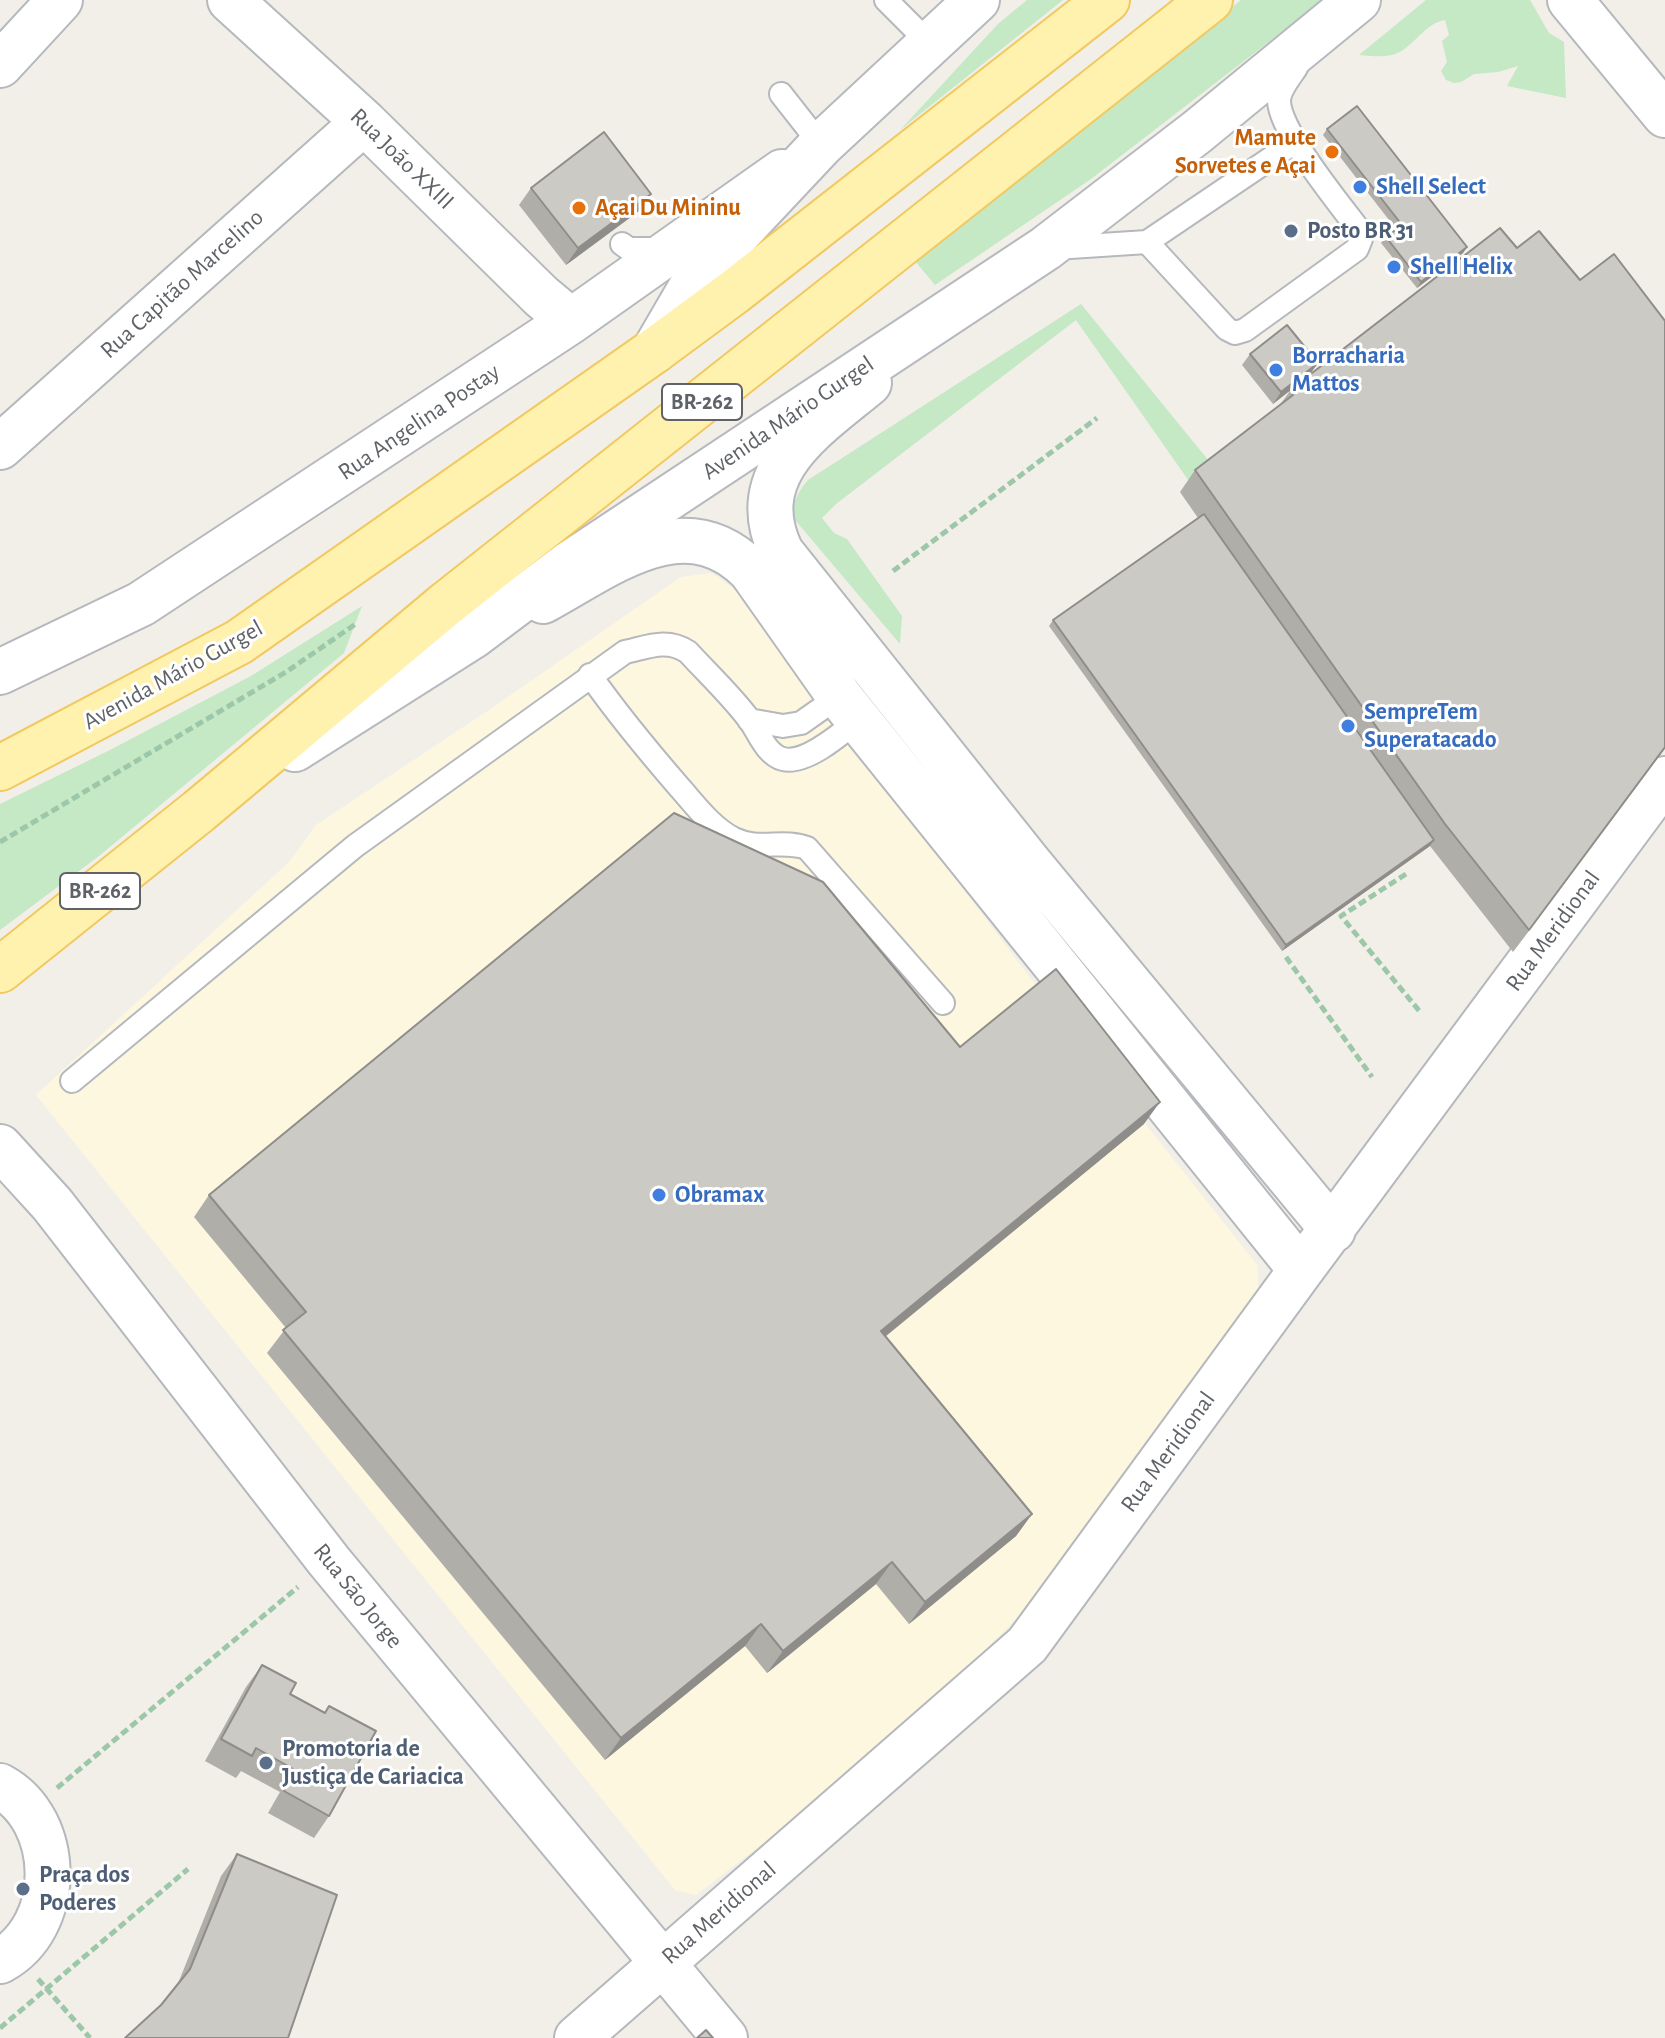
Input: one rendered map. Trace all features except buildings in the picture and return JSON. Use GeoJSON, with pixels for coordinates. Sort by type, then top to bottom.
{"type":"FeatureCollection","features":[{"type":"Feature","properties":{"kind":"main road","name":"Avenida Mário Gurgel"},"geometry":{"type":"LineString","coordinates":[[0,768],[239,642],[734,292],[1107,0]]}},
{"type":"Feature","properties":{"kind":"main road","name":"Avenida Mário Gurgel"},"geometry":{"type":"LineString","coordinates":[[0,970],[199,811],[458,594],[1210,0]]}},
{"type":"Feature","properties":{"kind":"street"},"geometry":{"type":"LineString","coordinates":[[0,65],[60,0]]}},
{"type":"Feature","properties":{"kind":"street","name":"Rua João XXIII"},"geometry":{"type":"LineString","coordinates":[[230,0],[364,122],[541,296],[571,321]]}},
{"type":"Feature","properties":{"kind":"street","name":"Avenida Mário Gurgel"},"geometry":{"type":"LineString","coordinates":[[654,351],[697,277],[821,145],[977,0]]}},
{"type":"Feature","properties":{"kind":"street","name":"Avenida Mário Gurgel"},"geometry":{"type":"LineString","coordinates":[[199,811],[485,628],[569,564],[1046,248],[1197,132],[1358,0]]}},
{"type":"Feature","properties":{"kind":"street"},"geometry":{"type":"LineString","coordinates":[[1570,0],[1665,115]]}},
{"type":"Feature","properties":{"kind":"street","name":"Rua Capitão Marcelino"},"geometry":{"type":"LineString","coordinates":[[0,447],[364,122]]}},
{"type":"Feature","properties":{"kind":"street","name":"Rua Angelina Postay"},"geometry":{"type":"LineString","coordinates":[[0,672],[141,604],[571,321],[614,264],[686,240],[821,145]]}},
{"type":"Feature","properties":{"kind":"street"},"geometry":{"type":"LineString","coordinates":[[969,300],[805,437],[777,472],[772,485],[770,517],[774,538],[781,552],[1030,864],[1333,1230]]}},
{"type":"Feature","properties":{"kind":"street"},"geometry":{"type":"LineString","coordinates":[[437,659],[638,550],[677,539],[691,539],[722,548],[751,571],[848,708],[1301,1270]]}},
{"type":"Feature","properties":{"kind":"street","name":"Rua Meridional"},"geometry":{"type":"LineString","coordinates":[[577,2038],[1027,1645],[1665,779]]}},
{"type":"Feature","properties":{"kind":"street","name":"Rua São Jorge"},"geometry":{"type":"LineString","coordinates":[[0,1147],[52,1204],[329,1561],[725,2038]]}},
{"type":"Feature","properties":{"kind":"street"},"geometry":{"type":"LineString","coordinates":[[0,1961],[14,1952],[30,1934],[44,1905],[48,1873],[43,1841],[14,1799]]}},
{"type":"Feature","properties":{"kind":"lane"},"geometry":{"type":"LineString","coordinates":[[886,0],[929,43]]}},
{"type":"Feature","properties":{"kind":"lane"},"geometry":{"type":"LineString","coordinates":[[1147,242],[1227,329],[1235,333],[1245,330],[1357,249],[1361,239],[1359,230],[1295,142],[1279,103],[1280,93],[1314,37]]}},
{"type":"Feature","properties":{"kind":"lane"},"geometry":{"type":"LineString","coordinates":[[781,94],[821,145]]}},
{"type":"Feature","properties":{"kind":"lane"},"geometry":{"type":"LineString","coordinates":[[1046,248],[1147,242],[1295,142]]}},
{"type":"Feature","properties":{"kind":"lane"},"geometry":{"type":"LineString","coordinates":[[72,1081],[355,846],[625,652],[677,644],[688,652],[749,720],[774,754],[784,760],[804,757],[833,740],[848,708],[875,670]]}},
{"type":"Feature","properties":{"kind":"lane"},"geometry":{"type":"LineString","coordinates":[[590,675],[630,731],[707,819],[735,840],[762,846],[792,842],[807,848],[943,1003]]}},
{"type":"Feature","properties":{"kind":"lane"},"geometry":{"type":"LineString","coordinates":[[749,720],[783,726],[848,708]]}},
{"type":"Feature","properties":{"kind":"path"},"geometry":{"type":"LineString","coordinates":[[893,571],[1097,418]]}},
{"type":"Feature","properties":{"kind":"path"},"geometry":{"type":"LineString","coordinates":[[0,842],[286,672],[360,620]]}},
{"type":"Feature","properties":{"kind":"path"},"geometry":{"type":"LineString","coordinates":[[1406,874],[1341,916],[1421,1013]]}},
{"type":"Feature","properties":{"kind":"path"},"geometry":{"type":"LineString","coordinates":[[1286,957],[1372,1077]]}},
{"type":"Feature","properties":{"kind":"path"},"geometry":{"type":"LineString","coordinates":[[14,1799],[329,1561]]}},
{"type":"Feature","properties":{"kind":"path"},"geometry":{"type":"LineString","coordinates":[[1,2028],[188,1869]]}},
{"type":"Feature","properties":{"kind":"path"},"geometry":{"type":"LineString","coordinates":[[64,2009],[90,2038]]}},
{"type":"Feature","properties":{"kind":"shaded area","name":"Obramax"},"geometry":{"type":"Polygon","coordinates":[[[712,573],[743,596],[1040,991],[1258,1266],[1258,1305],[1084,1551],[887,1748],[696,1895],[675,1890],[36,1095],[289,862],[316,825],[681,577],[712,573]]]}},
{"type":"Feature","properties":{"kind":"green space"},"geometry":{"type":"Polygon","coordinates":[[[1027,0],[1063,0],[900,130],[998,24],[1027,0]]]}},
{"type":"Feature","properties":{"kind":"green space"},"geometry":{"type":"Polygon","coordinates":[[[1241,0],[1323,0],[1091,179],[935,285],[915,261],[1241,0]]]}},
{"type":"Feature","properties":{"kind":"green space"},"geometry":{"type":"Polygon","coordinates":[[[1426,0],[1530,0],[1549,33],[1564,42],[1566,98],[1507,86],[1518,66],[1474,74],[1461,82],[1446,80],[1441,71],[1447,62],[1442,41],[1449,35],[1445,20],[1428,28],[1398,53],[1359,55],[1426,0]]]}},
{"type":"Feature","properties":{"kind":"green space"},"geometry":{"type":"Polygon","coordinates":[[[1081,304],[1213,466],[1191,484],[1076,320],[836,504],[822,518],[834,533],[847,539],[902,616],[900,644],[795,520],[794,504],[798,494],[808,480],[1081,304]]]}},
{"type":"Feature","properties":{"kind":"green space"},"geometry":{"type":"Polygon","coordinates":[[[362,606],[344,653],[99,856],[0,930],[0,804],[251,676],[362,606]]]}},
{"type":"Feature","properties":{"kind":"place","name":"Mamute Sorvetes e Açai"},"geometry":{"type":"Point","coordinates":[1332,152]}},
{"type":"Feature","properties":{"kind":"place","name":"Shell Select"},"geometry":{"type":"Point","coordinates":[1360,187]}},
{"type":"Feature","properties":{"kind":"place","name":"Açai Du Mininu"},"geometry":{"type":"Point","coordinates":[579,208]}},
{"type":"Feature","properties":{"kind":"place","name":"Posto BR 31"},"geometry":{"type":"Point","coordinates":[1291,231]}},
{"type":"Feature","properties":{"kind":"place","name":"Shell Helix"},"geometry":{"type":"Point","coordinates":[1394,267]}},
{"type":"Feature","properties":{"kind":"place","name":"Borracharia Mattos"},"geometry":{"type":"Point","coordinates":[1276,370]}},
{"type":"Feature","properties":{"kind":"place","name":"SempreTem Superatacado"},"geometry":{"type":"Point","coordinates":[1348,726]}},
{"type":"Feature","properties":{"kind":"place","name":"Obramax"},"geometry":{"type":"Point","coordinates":[659,1195]}},
{"type":"Feature","properties":{"kind":"place","name":"Promotoria de Justiça de Cariacica"},"geometry":{"type":"Point","coordinates":[266,1763]}},
{"type":"Feature","properties":{"kind":"place","name":"Praça dos Poderes"},"geometry":{"type":"Point","coordinates":[23,1889]}}]}
